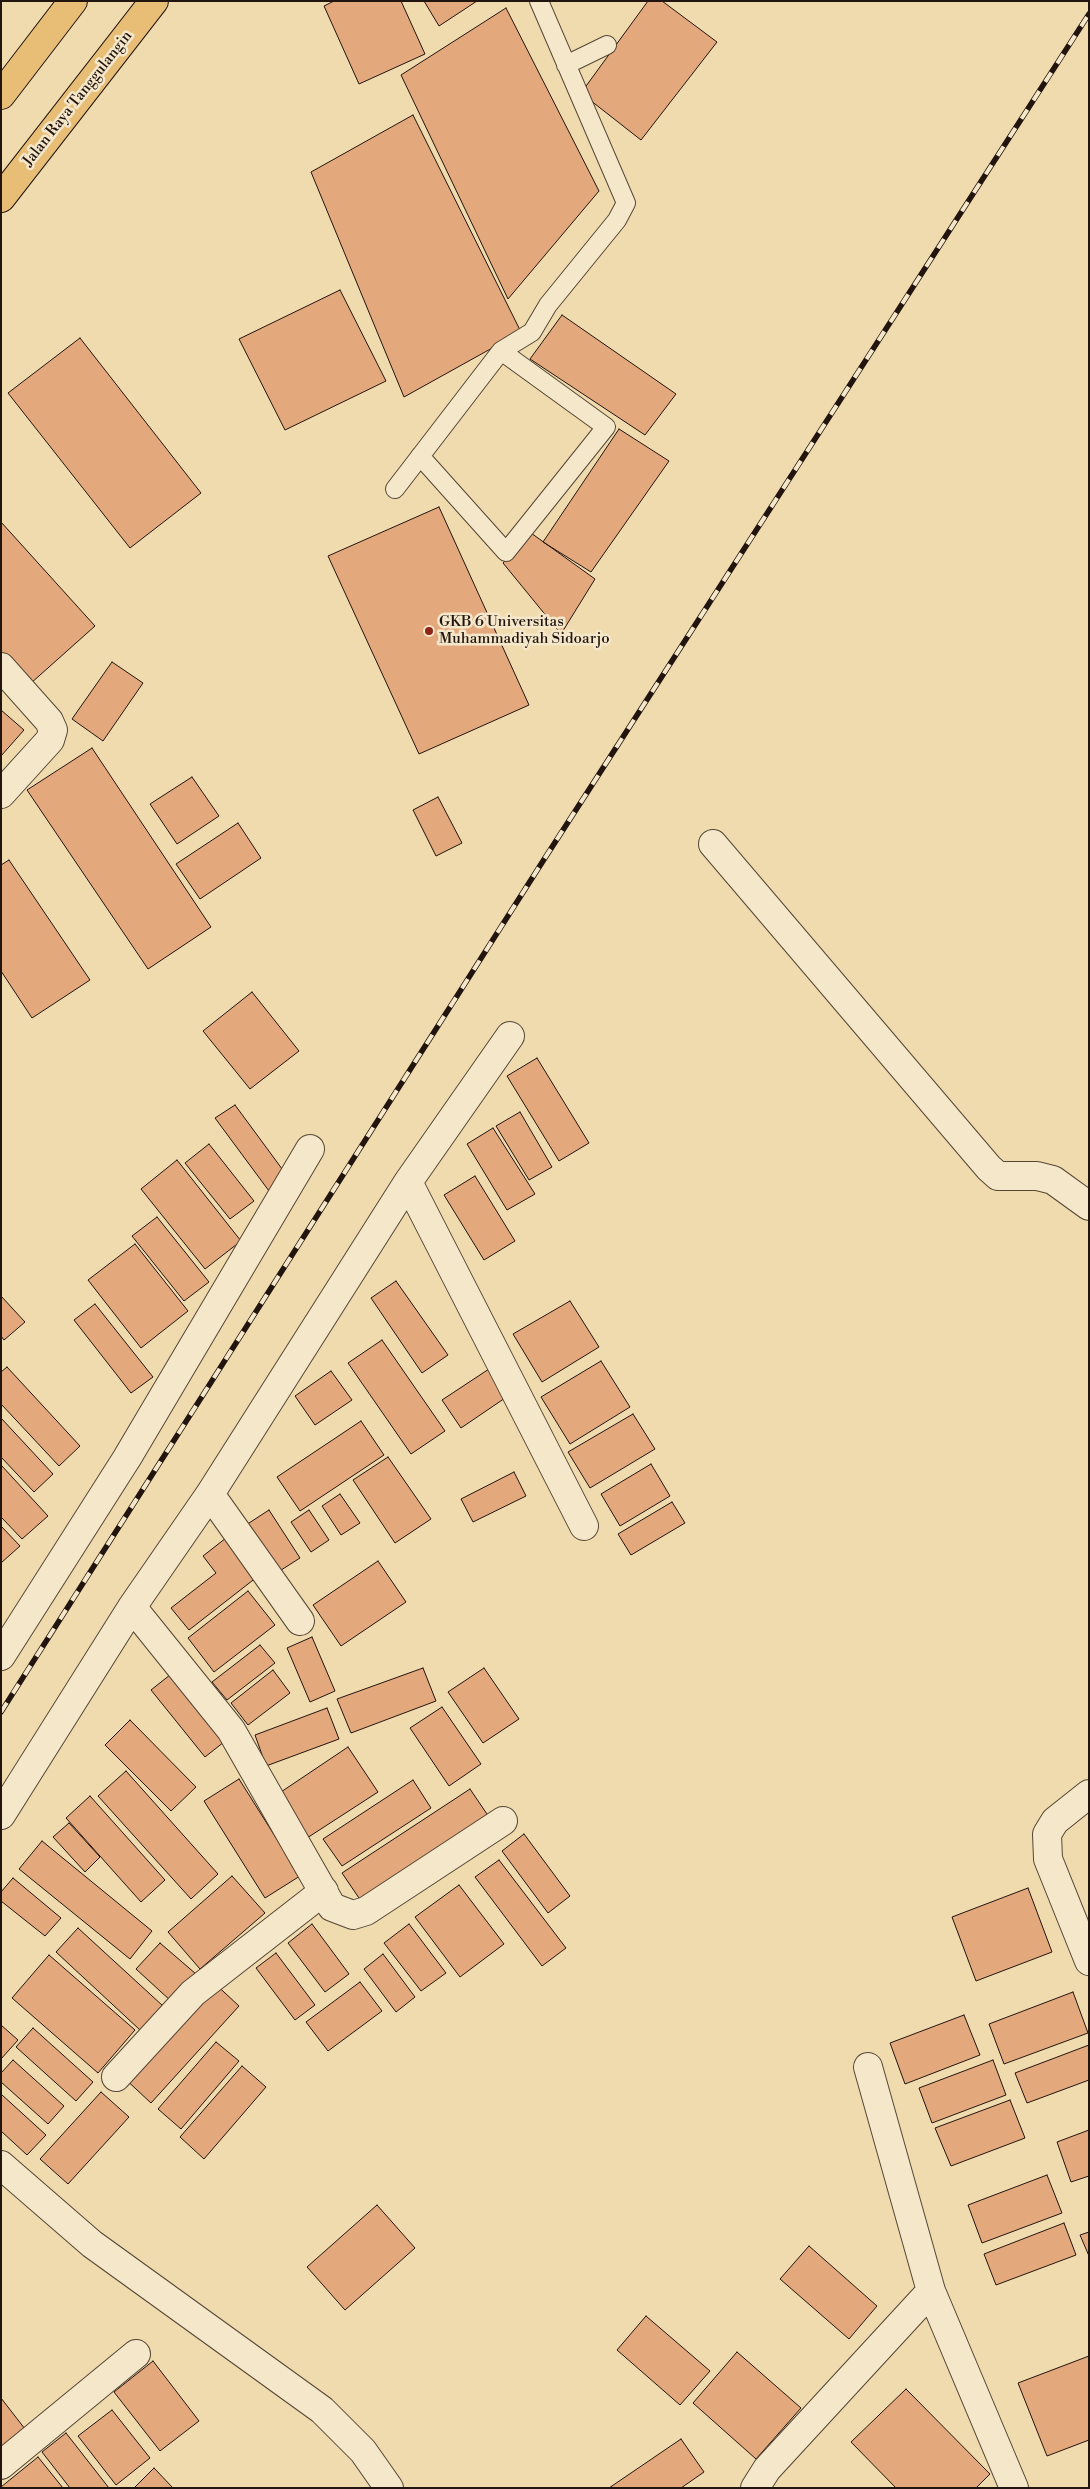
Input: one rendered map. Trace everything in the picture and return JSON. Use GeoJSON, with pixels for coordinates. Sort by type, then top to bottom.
{"type":"FeatureCollection","features":[{"type":"Feature","properties":{"kind":"highway"},"geometry":{"type":"LineString","coordinates":[[1,95],[73,1]]}},
{"type":"Feature","properties":{"kind":"highway","name":"Jalan Raya Tanggulangin"},"geometry":{"type":"LineString","coordinates":[[1,198],[154,1]]}},
{"type":"Feature","properties":{"kind":"street"},"geometry":{"type":"LineString","coordinates":[[1,667],[49,721],[53,730],[50,740],[1,794]]}},
{"type":"Feature","properties":{"kind":"street"},"geometry":{"type":"LineString","coordinates":[[713,844],[988,1168],[998,1176],[1037,1176],[1053,1180],[1089,1206]]}},
{"type":"Feature","properties":{"kind":"street"},"geometry":{"type":"LineString","coordinates":[[1,1815],[132,1607],[210,1494],[408,1182],[510,1036]]}},
{"type":"Feature","properties":{"kind":"street"},"geometry":{"type":"LineString","coordinates":[[1,1656],[127,1458],[310,1149]]}},
{"type":"Feature","properties":{"kind":"street"},"geometry":{"type":"LineString","coordinates":[[408,1182],[584,1526]]}},
{"type":"Feature","properties":{"kind":"street"},"geometry":{"type":"LineString","coordinates":[[210,1494],[300,1621]]}},
{"type":"Feature","properties":{"kind":"street"},"geometry":{"type":"LineString","coordinates":[[132,1607],[231,1730],[332,1907],[353,1915],[366,1911],[503,1821]]}},
{"type":"Feature","properties":{"kind":"street"},"geometry":{"type":"LineString","coordinates":[[1089,1794],[1055,1821],[1047,1834],[1048,1858],[1089,1961]]}},
{"type":"Feature","properties":{"kind":"street"},"geometry":{"type":"LineString","coordinates":[[116,2077],[193,1993],[324,1892]]}},
{"type":"Feature","properties":{"kind":"street"},"geometry":{"type":"LineString","coordinates":[[868,2067],[931,2291],[1014,2488]]}},
{"type":"Feature","properties":{"kind":"street"},"geometry":{"type":"LineString","coordinates":[[1,2165],[92,2244],[322,2410],[363,2452],[389,2488]]}},
{"type":"Feature","properties":{"kind":"street"},"geometry":{"type":"LineString","coordinates":[[755,2488],[767,2469],[931,2291]]}},
{"type":"Feature","properties":{"kind":"street"},"geometry":{"type":"LineString","coordinates":[[1,2465],[136,2354]]}},
{"type":"Feature","properties":{"kind":"lane"},"geometry":{"type":"LineString","coordinates":[[395,488],[501,351],[532,332],[548,304],[616,220],[626,203],[539,1]]}},
{"type":"Feature","properties":{"kind":"lane"},"geometry":{"type":"LineString","coordinates":[[566,65],[607,45]]}},
{"type":"Feature","properties":{"kind":"lane"},"geometry":{"type":"LineString","coordinates":[[420,456],[506,552],[606,428],[501,351]]}},
{"type":"Feature","properties":{"kind":"building"},"geometry":{"type":"Polygon","coordinates":[[[334,1],[401,1],[425,54],[359,84],[324,6],[334,1]]]}},
{"type":"Feature","properties":{"kind":"building"},"geometry":{"type":"Polygon","coordinates":[[[424,1],[477,1],[439,26],[424,1]]]}},
{"type":"Feature","properties":{"kind":"building"},"geometry":{"type":"Polygon","coordinates":[[[648,1],[662,1],[717,42],[641,140],[581,93],[648,1]]]}},
{"type":"Feature","properties":{"kind":"building"},"geometry":{"type":"Polygon","coordinates":[[[506,8],[599,191],[508,299],[401,75],[506,8]]]}},
{"type":"Feature","properties":{"kind":"building"},"geometry":{"type":"Polygon","coordinates":[[[413,115],[521,332],[404,397],[311,172],[413,115]]]}},
{"type":"Feature","properties":{"kind":"building"},"geometry":{"type":"Polygon","coordinates":[[[340,290],[386,381],[285,430],[239,339],[340,290]]]}},
{"type":"Feature","properties":{"kind":"building"},"geometry":{"type":"Polygon","coordinates":[[[562,315],[676,394],[645,435],[530,359],[562,315]]]}},
{"type":"Feature","properties":{"kind":"building"},"geometry":{"type":"Polygon","coordinates":[[[80,338],[201,493],[130,548],[8,393],[80,338]]]}},
{"type":"Feature","properties":{"kind":"building"},"geometry":{"type":"Polygon","coordinates":[[[619,429],[669,461],[591,572],[543,542],[619,429]]]}},
{"type":"Feature","properties":{"kind":"building","name":"GKB 6 Universitas Muhammadiyah Sidoarjo"},"geometry":{"type":"Polygon","coordinates":[[[439,507],[529,705],[419,754],[328,556],[439,507]]]}},
{"type":"Feature","properties":{"kind":"building"},"geometry":{"type":"Polygon","coordinates":[[[1,522],[95,626],[30,684],[1,652],[1,522]]]}},
{"type":"Feature","properties":{"kind":"building"},"geometry":{"type":"Polygon","coordinates":[[[531,533],[595,579],[561,634],[503,563],[531,533]]]}},
{"type":"Feature","properties":{"kind":"building"},"geometry":{"type":"Polygon","coordinates":[[[112,662],[143,683],[103,741],[72,719],[112,662]]]}},
{"type":"Feature","properties":{"kind":"building"},"geometry":{"type":"Polygon","coordinates":[[[1,710],[24,730],[1,756],[1,710]]]}},
{"type":"Feature","properties":{"kind":"building"},"geometry":{"type":"Polygon","coordinates":[[[92,748],[211,927],[148,969],[27,790],[92,748]]]}},
{"type":"Feature","properties":{"kind":"building"},"geometry":{"type":"Polygon","coordinates":[[[192,777],[219,816],[177,844],[150,804],[192,777]]]}},
{"type":"Feature","properties":{"kind":"building"},"geometry":{"type":"Polygon","coordinates":[[[438,797],[462,843],[436,856],[413,810],[438,797]]]}},
{"type":"Feature","properties":{"kind":"building"},"geometry":{"type":"Polygon","coordinates":[[[238,823],[261,858],[200,899],[176,864],[238,823]]]}},
{"type":"Feature","properties":{"kind":"building"},"geometry":{"type":"Polygon","coordinates":[[[9,860],[90,980],[32,1018],[1,971],[1,865],[9,860]]]}},
{"type":"Feature","properties":{"kind":"building"},"geometry":{"type":"Polygon","coordinates":[[[252,992],[299,1051],[250,1089],[203,1031],[252,992]]]}},
{"type":"Feature","properties":{"kind":"building"},"geometry":{"type":"Polygon","coordinates":[[[537,1058],[589,1143],[559,1161],[507,1076],[537,1058]]]}},
{"type":"Feature","properties":{"kind":"building"},"geometry":{"type":"Polygon","coordinates":[[[235,1105],[288,1177],[269,1191],[215,1118],[235,1105]]]}},
{"type":"Feature","properties":{"kind":"building"},"geometry":{"type":"Polygon","coordinates":[[[520,1112],[552,1167],[529,1180],[496,1126],[520,1112]]]}},
{"type":"Feature","properties":{"kind":"building"},"geometry":{"type":"Polygon","coordinates":[[[493,1128],[535,1194],[507,1210],[467,1144],[493,1128]]]}},
{"type":"Feature","properties":{"kind":"building"},"geometry":{"type":"Polygon","coordinates":[[[209,1144],[254,1201],[230,1219],[185,1163],[209,1144]]]}},
{"type":"Feature","properties":{"kind":"building"},"geometry":{"type":"Polygon","coordinates":[[[177,1160],[241,1241],[205,1269],[141,1189],[177,1160]]]}},
{"type":"Feature","properties":{"kind":"building"},"geometry":{"type":"Polygon","coordinates":[[[475,1176],[515,1241],[484,1260],[444,1195],[475,1176]]]}},
{"type":"Feature","properties":{"kind":"building"},"geometry":{"type":"Polygon","coordinates":[[[157,1217],[209,1282],[184,1301],[132,1236],[157,1217]]]}},
{"type":"Feature","properties":{"kind":"building"},"geometry":{"type":"Polygon","coordinates":[[[135,1244],[188,1311],[141,1348],[88,1280],[135,1244]]]}},
{"type":"Feature","properties":{"kind":"building"},"geometry":{"type":"Polygon","coordinates":[[[396,1281],[448,1355],[422,1373],[371,1298],[396,1281]]]}},
{"type":"Feature","properties":{"kind":"building"},"geometry":{"type":"Polygon","coordinates":[[[1,1296],[25,1322],[4,1340],[1,1336],[1,1296]]]}},
{"type":"Feature","properties":{"kind":"building"},"geometry":{"type":"Polygon","coordinates":[[[570,1301],[599,1347],[542,1382],[513,1334],[570,1301]]]}},
{"type":"Feature","properties":{"kind":"building"},"geometry":{"type":"Polygon","coordinates":[[[95,1304],[153,1377],[131,1393],[74,1320],[95,1304]]]}},
{"type":"Feature","properties":{"kind":"building"},"geometry":{"type":"Polygon","coordinates":[[[382,1340],[445,1431],[411,1454],[348,1363],[382,1340]]]}},
{"type":"Feature","properties":{"kind":"building"},"geometry":{"type":"Polygon","coordinates":[[[601,1361],[630,1407],[570,1444],[541,1397],[601,1361]]]}},
{"type":"Feature","properties":{"kind":"building"},"geometry":{"type":"Polygon","coordinates":[[[7,1367],[80,1446],[59,1466],[1,1404],[1,1372],[7,1367]]]}},
{"type":"Feature","properties":{"kind":"building"},"geometry":{"type":"Polygon","coordinates":[[[489,1369],[508,1396],[461,1428],[442,1400],[489,1369]]]}},
{"type":"Feature","properties":{"kind":"building"},"geometry":{"type":"Polygon","coordinates":[[[331,1371],[352,1400],[315,1425],[295,1396],[331,1371]]]}},
{"type":"Feature","properties":{"kind":"building"},"geometry":{"type":"Polygon","coordinates":[[[633,1414],[655,1449],[590,1488],[568,1452],[633,1414]]]}},
{"type":"Feature","properties":{"kind":"building"},"geometry":{"type":"Polygon","coordinates":[[[1,1418],[53,1474],[34,1492],[1,1457],[1,1418]]]}},
{"type":"Feature","properties":{"kind":"building"},"geometry":{"type":"Polygon","coordinates":[[[361,1421],[384,1455],[300,1511],[277,1477],[361,1421]]]}},
{"type":"Feature","properties":{"kind":"building"},"geometry":{"type":"Polygon","coordinates":[[[388,1457],[431,1519],[395,1543],[353,1480],[388,1457]]]}},
{"type":"Feature","properties":{"kind":"building"},"geometry":{"type":"Polygon","coordinates":[[[651,1464],[670,1496],[620,1526],[601,1494],[651,1464]]]}},
{"type":"Feature","properties":{"kind":"building"},"geometry":{"type":"Polygon","coordinates":[[[1,1465],[48,1516],[22,1539],[1,1517],[1,1465]]]}},
{"type":"Feature","properties":{"kind":"building"},"geometry":{"type":"Polygon","coordinates":[[[514,1472],[526,1496],[473,1522],[461,1499],[514,1472]]]}},
{"type":"Feature","properties":{"kind":"building"},"geometry":{"type":"Polygon","coordinates":[[[340,1494],[360,1523],[341,1535],[322,1506],[340,1494]]]}},
{"type":"Feature","properties":{"kind":"building"},"geometry":{"type":"Polygon","coordinates":[[[672,1502],[685,1523],[631,1555],[618,1534],[672,1502]]]}},
{"type":"Feature","properties":{"kind":"building"},"geometry":{"type":"Polygon","coordinates":[[[269,1510],[300,1558],[278,1572],[246,1525],[269,1510]]]}},
{"type":"Feature","properties":{"kind":"building"},"geometry":{"type":"Polygon","coordinates":[[[309,1510],[329,1540],[311,1552],[291,1522],[309,1510]]]}},
{"type":"Feature","properties":{"kind":"building"},"geometry":{"type":"Polygon","coordinates":[[[1,1526],[20,1546],[1,1563],[1,1526]]]}},
{"type":"Feature","properties":{"kind":"building"},"geometry":{"type":"Polygon","coordinates":[[[226,1538],[257,1577],[189,1630],[171,1608],[216,1573],[203,1556],[226,1538]]]}},
{"type":"Feature","properties":{"kind":"building"},"geometry":{"type":"Polygon","coordinates":[[[378,1561],[406,1602],[341,1646],[313,1605],[378,1561]]]}},
{"type":"Feature","properties":{"kind":"building"},"geometry":{"type":"Polygon","coordinates":[[[248,1591],[275,1625],[214,1672],[188,1638],[248,1591]]]}},
{"type":"Feature","properties":{"kind":"building"},"geometry":{"type":"Polygon","coordinates":[[[312,1637],[335,1691],[310,1702],[287,1648],[312,1637]]]}},
{"type":"Feature","properties":{"kind":"building"},"geometry":{"type":"Polygon","coordinates":[[[260,1645],[275,1663],[227,1700],[212,1682],[260,1645]]]}},
{"type":"Feature","properties":{"kind":"building"},"geometry":{"type":"Polygon","coordinates":[[[423,1668],[436,1701],[351,1733],[337,1699],[423,1668]]]}},
{"type":"Feature","properties":{"kind":"building"},"geometry":{"type":"Polygon","coordinates":[[[484,1668],[519,1719],[483,1743],[448,1692],[484,1668]]]}},
{"type":"Feature","properties":{"kind":"building"},"geometry":{"type":"Polygon","coordinates":[[[273,1670],[290,1693],[248,1725],[231,1703],[273,1670]]]}},
{"type":"Feature","properties":{"kind":"building"},"geometry":{"type":"Polygon","coordinates":[[[175,1671],[229,1738],[205,1757],[151,1690],[175,1671]]]}},
{"type":"Feature","properties":{"kind":"building"},"geometry":{"type":"Polygon","coordinates":[[[442,1707],[481,1764],[449,1786],[410,1728],[442,1707]]]}},
{"type":"Feature","properties":{"kind":"building"},"geometry":{"type":"Polygon","coordinates":[[[327,1708],[339,1739],[266,1766],[255,1735],[327,1708]]]}},
{"type":"Feature","properties":{"kind":"building"},"geometry":{"type":"Polygon","coordinates":[[[130,1720],[196,1787],[171,1811],[105,1745],[130,1720]]]}},
{"type":"Feature","properties":{"kind":"building"},"geometry":{"type":"Polygon","coordinates":[[[348,1747],[378,1792],[307,1838],[278,1794],[348,1747]]]}},
{"type":"Feature","properties":{"kind":"building"},"geometry":{"type":"Polygon","coordinates":[[[126,1771],[218,1874],[191,1899],[98,1796],[126,1771]]]}},
{"type":"Feature","properties":{"kind":"building"},"geometry":{"type":"Polygon","coordinates":[[[239,1779],[300,1876],[265,1898],[204,1801],[239,1779]]]}},
{"type":"Feature","properties":{"kind":"building"},"geometry":{"type":"Polygon","coordinates":[[[413,1780],[431,1808],[342,1866],[323,1839],[413,1780]]]}},
{"type":"Feature","properties":{"kind":"building"},"geometry":{"type":"Polygon","coordinates":[[[470,1789],[489,1817],[361,1901],[342,1873],[470,1789]]]}},
{"type":"Feature","properties":{"kind":"building"},"geometry":{"type":"Polygon","coordinates":[[[90,1796],[165,1880],[141,1902],[66,1818],[90,1796]]]}},
{"type":"Feature","properties":{"kind":"building"},"geometry":{"type":"Polygon","coordinates":[[[69,1823],[100,1857],[85,1872],[53,1837],[69,1823]]]}},
{"type":"Feature","properties":{"kind":"building"},"geometry":{"type":"Polygon","coordinates":[[[524,1834],[570,1896],[548,1913],[502,1851],[524,1834]]]}},
{"type":"Feature","properties":{"kind":"building"},"geometry":{"type":"Polygon","coordinates":[[[42,1841],[152,1931],[130,1959],[19,1869],[42,1841]]]}},
{"type":"Feature","properties":{"kind":"building"},"geometry":{"type":"Polygon","coordinates":[[[499,1860],[566,1948],[542,1966],[475,1877],[499,1860]]]}},
{"type":"Feature","properties":{"kind":"building"},"geometry":{"type":"Polygon","coordinates":[[[232,1876],[265,1913],[200,1969],[168,1932],[232,1876]]]}},
{"type":"Feature","properties":{"kind":"building"},"geometry":{"type":"Polygon","coordinates":[[[13,1878],[61,1918],[45,1936],[1,1901],[1,1892],[13,1878]]]}},
{"type":"Feature","properties":{"kind":"building"},"geometry":{"type":"Polygon","coordinates":[[[459,1885],[504,1944],[460,1977],[415,1917],[459,1885]]]}},
{"type":"Feature","properties":{"kind":"building"},"geometry":{"type":"Polygon","coordinates":[[[1028,1888],[1052,1952],[976,1981],[952,1917],[1028,1888]]]}},
{"type":"Feature","properties":{"kind":"building"},"geometry":{"type":"Polygon","coordinates":[[[312,1924],[349,1974],[325,1992],[288,1943],[312,1924]]]}},
{"type":"Feature","properties":{"kind":"building"},"geometry":{"type":"Polygon","coordinates":[[[409,1924],[446,1973],[421,1991],[384,1943],[409,1924]]]}},
{"type":"Feature","properties":{"kind":"building"},"geometry":{"type":"Polygon","coordinates":[[[78,1928],[163,2006],[140,2030],[56,1952],[78,1928]]]}},
{"type":"Feature","properties":{"kind":"building"},"geometry":{"type":"Polygon","coordinates":[[[160,1943],[196,1974],[171,2001],[136,1969],[160,1943]]]}},
{"type":"Feature","properties":{"kind":"building"},"geometry":{"type":"Polygon","coordinates":[[[276,1953],[315,2005],[295,2020],[256,1968],[276,1953]]]}},
{"type":"Feature","properties":{"kind":"building"},"geometry":{"type":"Polygon","coordinates":[[[383,1954],[415,1997],[396,2012],[364,1969],[383,1954]]]}},
{"type":"Feature","properties":{"kind":"building"},"geometry":{"type":"Polygon","coordinates":[[[49,1955],[135,2030],[98,2073],[12,1998],[49,1955]]]}},
{"type":"Feature","properties":{"kind":"building"},"geometry":{"type":"Polygon","coordinates":[[[211,1980],[239,2006],[151,2103],[122,2076],[211,1980]]]}},
{"type":"Feature","properties":{"kind":"building"},"geometry":{"type":"Polygon","coordinates":[[[360,1982],[382,2011],[328,2051],[306,2022],[360,1982]]]}},
{"type":"Feature","properties":{"kind":"building"},"geometry":{"type":"Polygon","coordinates":[[[1073,1992],[1088,2033],[1004,2064],[989,2024],[1073,1992]]]}},
{"type":"Feature","properties":{"kind":"building"},"geometry":{"type":"Polygon","coordinates":[[[964,2015],[980,2055],[905,2084],[890,2043],[964,2015]]]}},
{"type":"Feature","properties":{"kind":"building"},"geometry":{"type":"Polygon","coordinates":[[[1,2025],[18,2040],[1,2059],[1,2025]]]}},
{"type":"Feature","properties":{"kind":"building"},"geometry":{"type":"Polygon","coordinates":[[[33,2028],[93,2082],[76,2101],[16,2047],[33,2028]]]}},
{"type":"Feature","properties":{"kind":"building"},"geometry":{"type":"Polygon","coordinates":[[[216,2042],[239,2061],[181,2129],[158,2109],[216,2042]]]}},
{"type":"Feature","properties":{"kind":"building"},"geometry":{"type":"Polygon","coordinates":[[[1089,2045],[1089,2080],[1027,2103],[1015,2073],[1089,2045]]]}},
{"type":"Feature","properties":{"kind":"building"},"geometry":{"type":"Polygon","coordinates":[[[13,2060],[64,2106],[48,2124],[1,2082],[1,2073],[13,2060]]]}},
{"type":"Feature","properties":{"kind":"building"},"geometry":{"type":"Polygon","coordinates":[[[993,2060],[1006,2095],[932,2123],[919,2088],[993,2060]]]}},
{"type":"Feature","properties":{"kind":"building"},"geometry":{"type":"Polygon","coordinates":[[[242,2066],[266,2087],[204,2159],[180,2137],[242,2066]]]}},
{"type":"Feature","properties":{"kind":"building"},"geometry":{"type":"Polygon","coordinates":[[[101,2092],[129,2117],[68,2184],[40,2159],[101,2092]]]}},
{"type":"Feature","properties":{"kind":"building"},"geometry":{"type":"Polygon","coordinates":[[[1,2094],[46,2135],[27,2155],[1,2131],[1,2094]]]}},
{"type":"Feature","properties":{"kind":"building"},"geometry":{"type":"Polygon","coordinates":[[[1010,2100],[1025,2138],[951,2166],[935,2128],[1010,2100]]]}},
{"type":"Feature","properties":{"kind":"building"},"geometry":{"type":"Polygon","coordinates":[[[1089,2130],[1089,2176],[1071,2182],[1057,2142],[1089,2130]]]}},
{"type":"Feature","properties":{"kind":"building"},"geometry":{"type":"Polygon","coordinates":[[[1047,2175],[1062,2213],[982,2243],[968,2205],[1047,2175]]]}},
{"type":"Feature","properties":{"kind":"building"},"geometry":{"type":"Polygon","coordinates":[[[377,2205],[415,2248],[345,2310],[307,2267],[377,2205]]]}},
{"type":"Feature","properties":{"kind":"building"},"geometry":{"type":"Polygon","coordinates":[[[1064,2223],[1076,2255],[996,2285],[984,2254],[1064,2223]]]}},
{"type":"Feature","properties":{"kind":"building"},"geometry":{"type":"Polygon","coordinates":[[[1089,2232],[1089,2256],[1080,2235],[1089,2232]]]}},
{"type":"Feature","properties":{"kind":"building"},"geometry":{"type":"Polygon","coordinates":[[[809,2246],[877,2306],[849,2339],[780,2279],[809,2246]]]}},
{"type":"Feature","properties":{"kind":"building"},"geometry":{"type":"Polygon","coordinates":[[[646,2316],[710,2371],[680,2405],[617,2350],[646,2316]]]}},
{"type":"Feature","properties":{"kind":"building"},"geometry":{"type":"Polygon","coordinates":[[[737,2352],[801,2408],[756,2459],[693,2403],[737,2352]]]}},
{"type":"Feature","properties":{"kind":"building"},"geometry":{"type":"Polygon","coordinates":[[[1089,2356],[1089,2440],[1047,2456],[1018,2383],[1089,2356]]]}},
{"type":"Feature","properties":{"kind":"building"},"geometry":{"type":"Polygon","coordinates":[[[153,2361],[199,2421],[160,2451],[114,2392],[153,2361]]]}},
{"type":"Feature","properties":{"kind":"building"},"geometry":{"type":"Polygon","coordinates":[[[906,2389],[990,2474],[976,2488],[896,2488],[851,2442],[906,2389]]]}},
{"type":"Feature","properties":{"kind":"building"},"geometry":{"type":"Polygon","coordinates":[[[1,2398],[25,2429],[1,2447],[1,2398]]]}},
{"type":"Feature","properties":{"kind":"building"},"geometry":{"type":"Polygon","coordinates":[[[112,2410],[150,2458],[116,2485],[78,2436],[112,2410]]]}},
{"type":"Feature","properties":{"kind":"building"},"geometry":{"type":"Polygon","coordinates":[[[66,2433],[109,2488],[70,2488],[42,2452],[66,2433]]]}},
{"type":"Feature","properties":{"kind":"building"},"geometry":{"type":"Polygon","coordinates":[[[681,2439],[704,2472],[681,2488],[609,2488],[681,2439]]]}},
{"type":"Feature","properties":{"kind":"building"},"geometry":{"type":"Polygon","coordinates":[[[38,2457],[63,2488],[1,2488],[1,2487],[38,2457]]]}},
{"type":"Feature","properties":{"kind":"building"},"geometry":{"type":"Polygon","coordinates":[[[154,2468],[173,2488],[134,2488],[154,2468]]]}},
{"type":"Feature","properties":{"kind":"railway"},"geometry":{"type":"LineString","coordinates":[[1,1712],[543,861],[1089,14]]}},
{"type":"Feature","properties":{"kind":"place","name":"GKB 6 Universitas Muhammadiyah Sidoarjo"},"geometry":{"type":"Point","coordinates":[429,631]}}]}
